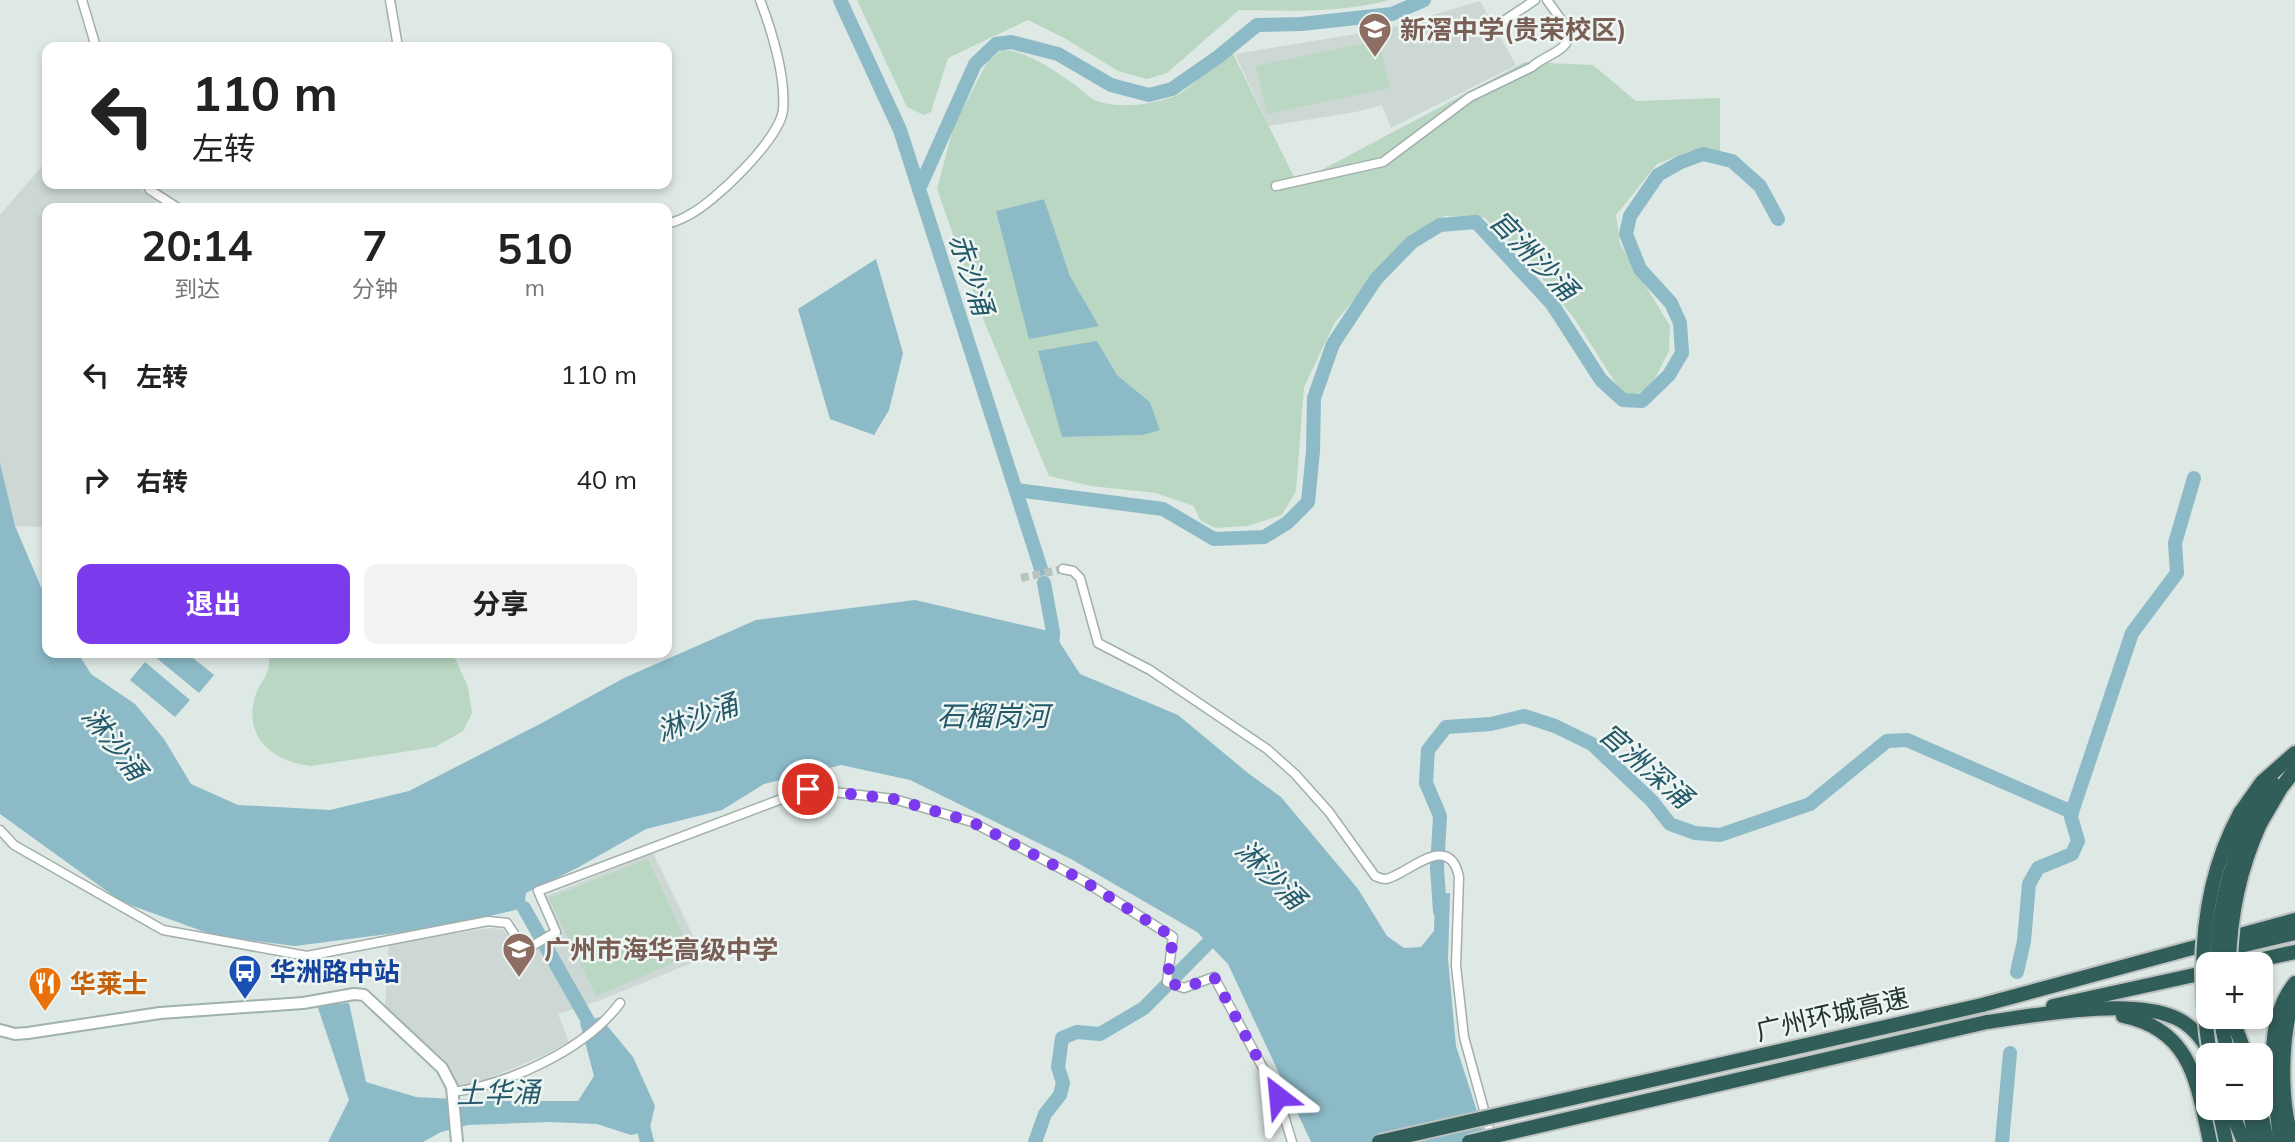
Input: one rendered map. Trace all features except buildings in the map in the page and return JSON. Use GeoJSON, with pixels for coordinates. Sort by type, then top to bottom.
{"type":"FeatureCollection","features":[{"type":"Feature","properties":{"kind":"highway"},"geometry":{"type":"LineString","coordinates":[[2209,1043],[2204,1002],[2206,918],[2218,860],[2250,818],[2274,779],[2295,754]]}},
{"type":"Feature","properties":{"kind":"highway"},"geometry":{"type":"LineString","coordinates":[[2218,952],[2220,922],[2228,881],[2250,818],[2295,771]]}},
{"type":"Feature","properties":{"kind":"highway"},"geometry":{"type":"LineString","coordinates":[[2230,952],[2237,892],[2246,860],[2250,818]]}},
{"type":"Feature","properties":{"kind":"highway"},"geometry":{"type":"LineString","coordinates":[[1982,1005],[2295,920]]}},
{"type":"Feature","properties":{"kind":"highway","name":"广州环城高速"},"geometry":{"type":"LineString","coordinates":[[1379,1142],[2295,933]]}},
{"type":"Feature","properties":{"kind":"highway"},"geometry":{"type":"LineString","coordinates":[[2273,956],[2295,951]]}},
{"type":"Feature","properties":{"kind":"highway","name":"广州环城高速"},"geometry":{"type":"LineString","coordinates":[[1469,1142],[2196,975]]}},
{"type":"Feature","properties":{"kind":"highway"},"geometry":{"type":"LineString","coordinates":[[2280,1142],[2274,1029],[2282,1002],[2295,983]]}},
{"type":"Feature","properties":{"kind":"highway"},"geometry":{"type":"LineString","coordinates":[[2294,1142],[2287,1120],[2283,1052],[2285,1025],[2295,997]]}},
{"type":"Feature","properties":{"kind":"highway"},"geometry":{"type":"LineString","coordinates":[[1987,1022],[2124,1009],[2164,1014],[2185,1023],[2203,1043]]}},
{"type":"Feature","properties":{"kind":"highway"},"geometry":{"type":"LineString","coordinates":[[2056,1014],[2122,1015],[2148,1023],[2167,1034],[2189,1064],[2210,1142]]}},
{"type":"Feature","properties":{"kind":"highway"},"geometry":{"type":"LineString","coordinates":[[2221,1120],[2226,1142]]}},
{"type":"Feature","properties":{"kind":"highway"},"geometry":{"type":"LineString","coordinates":[[2235,1120],[2245,1142]]}},
{"type":"Feature","properties":{"kind":"highway"},"geometry":{"type":"LineString","coordinates":[[2240,1120],[2245,1142]]}},
{"type":"Feature","properties":{"kind":"highway"},"geometry":{"type":"LineString","coordinates":[[2251,1120],[2256,1142]]}},
{"type":"Feature","properties":{"kind":"highway"},"geometry":{"type":"LineString","coordinates":[[2262,1120],[2267,1142]]}},
{"type":"Feature","properties":{"kind":"main road"},"geometry":{"type":"LineString","coordinates":[[0,1030],[15,1034],[28,1033],[160,1013],[303,1003],[354,994],[364,995],[442,1068],[453,1095],[457,1139]]}},
{"type":"Feature","properties":{"kind":"street"},"geometry":{"type":"LineString","coordinates":[[82,0],[95,42]]}},
{"type":"Feature","properties":{"kind":"street"},"geometry":{"type":"LineString","coordinates":[[390,0],[397,42]]}},
{"type":"Feature","properties":{"kind":"street"},"geometry":{"type":"LineString","coordinates":[[672,222],[698,209],[762,151],[783,113],[782,86],[770,27],[760,0]]}},
{"type":"Feature","properties":{"kind":"street"},"geometry":{"type":"LineString","coordinates":[[1505,20],[1535,0]]}},
{"type":"Feature","properties":{"kind":"street"},"geometry":{"type":"LineString","coordinates":[[1276,186],[1383,162],[1470,97],[1532,67],[1538,60],[1562,48],[1568,42],[1570,32],[1547,0]]}},
{"type":"Feature","properties":{"kind":"street"},"geometry":{"type":"LineString","coordinates":[[150,189],[170,203]]}},
{"type":"Feature","properties":{"kind":"street"},"geometry":{"type":"LineString","coordinates":[[1063,569],[1076,572],[1080,578],[1098,643],[1150,670],[1273,754],[1329,812],[1375,876],[1390,878],[1429,857],[1445,858],[1455,866],[1459,877],[1456,966],[1464,1037],[1493,1142]]}},
{"type":"Feature","properties":{"kind":"street"},"geometry":{"type":"LineString","coordinates":[[0,830],[14,845],[163,930],[307,956],[488,921],[500,921],[507,923],[525,950],[556,932],[538,891],[808,789],[894,799],[972,822],[1084,881],[1173,937],[1167,982],[1184,988],[1214,977],[1278,1096],[1292,1142]]}},
{"type":"Feature","properties":{"kind":"street"},"geometry":{"type":"LineString","coordinates":[[453,1095],[525,1071],[579,1042],[607,1020],[620,1003]]}},
{"type":"Feature","properties":{"kind":"shaded area","name":"新滘中学(贵荣校区)"},"geometry":{"type":"Polygon","coordinates":[[[1480,1],[1516,65],[1391,128],[1382,105],[1356,112],[1269,126],[1235,54],[1386,29],[1480,1]]]}},
{"type":"Feature","properties":{"kind":"shaded area"},"geometry":{"type":"Polygon","coordinates":[[[42,166],[42,189],[140,189],[158,203],[42,203],[42,527],[15,526],[0,468],[0,215],[42,166]]]}},
{"type":"Feature","properties":{"kind":"shaded area","name":"广州市海华高级中学"},"geometry":{"type":"Polygon","coordinates":[[[653,853],[704,958],[598,1001],[558,1014],[569,1042],[479,1082],[456,1085],[385,1009],[389,943],[491,928],[504,930],[522,955],[561,935],[544,897],[653,853]]]}},
{"type":"Feature","properties":{"kind":"green space"},"geometry":{"type":"Polygon","coordinates":[[[857,0],[1390,0],[1334,9],[1239,10],[1167,73],[1147,79],[1118,71],[1066,39],[1028,20],[948,58],[931,112],[924,115],[907,107],[857,0]]]}},
{"type":"Feature","properties":{"kind":"green space"},"geometry":{"type":"Polygon","coordinates":[[[1379,40],[1390,88],[1267,114],[1256,66],[1379,40]]]}},
{"type":"Feature","properties":{"kind":"green space"},"geometry":{"type":"Polygon","coordinates":[[[1002,50],[1012,51],[1050,68],[1094,100],[1134,105],[1181,93],[1216,63],[1233,54],[1297,183],[1525,62],[1593,65],[1636,101],[1720,98],[1720,154],[1692,150],[1657,164],[1616,215],[1620,244],[1670,326],[1669,351],[1655,378],[1644,390],[1632,396],[1622,393],[1574,318],[1525,257],[1484,217],[1445,216],[1411,234],[1335,322],[1304,387],[1296,491],[1282,515],[1247,526],[1215,528],[1200,520],[1194,506],[1156,493],[1091,486],[1049,476],[981,314],[937,189],[954,125],[988,61],[1002,50]],[[1044,199],[996,211],[1099,326],[1070,276],[1044,199]],[[1097,341],[1062,437],[1143,435],[1160,430],[1150,402],[1117,375],[1097,341]]]}},
{"type":"Feature","properties":{"kind":"green space"},"geometry":{"type":"Polygon","coordinates":[[[269,658],[453,658],[468,687],[472,713],[463,731],[435,747],[311,766],[297,764],[274,753],[258,736],[253,725],[255,697],[269,658]]]}},
{"type":"Feature","properties":{"kind":"green space"},"geometry":{"type":"Polygon","coordinates":[[[648,859],[692,955],[596,996],[549,898],[648,859]]]}},
{"type":"Feature","properties":{"kind":"water"},"geometry":{"type":"Polygon","coordinates":[[[1044,199],[1070,276],[1099,326],[1029,339],[996,211],[1044,199]]]}},
{"type":"Feature","properties":{"kind":"water"},"geometry":{"type":"Polygon","coordinates":[[[876,259],[903,353],[889,410],[874,435],[830,419],[798,309],[876,259]]]}},
{"type":"Feature","properties":{"kind":"water"},"geometry":{"type":"Polygon","coordinates":[[[1097,341],[1117,375],[1150,402],[1160,430],[1143,435],[1062,437],[1038,351],[1097,341]]]}},
{"type":"Feature","properties":{"kind":"water","name":"石榴岗河"},"geometry":{"type":"Polygon","coordinates":[[[0,463],[15,526],[42,589],[42,658],[81,658],[91,674],[135,704],[164,739],[191,784],[238,805],[330,810],[409,791],[624,678],[756,620],[915,600],[1053,632],[1080,674],[1178,715],[1281,797],[1358,889],[1387,936],[1404,948],[1421,947],[1434,931],[1435,894],[1450,893],[1448,959],[1456,1046],[1487,1142],[1311,1142],[1228,964],[1197,932],[1071,859],[910,780],[841,765],[764,784],[722,810],[646,829],[526,893],[524,908],[442,927],[295,946],[216,936],[122,902],[0,814],[0,463]]]}},
{"type":"Feature","properties":{"kind":"water"},"geometry":{"type":"Polygon","coordinates":[[[156,658],[193,658],[214,675],[199,693],[156,658]]]}},
{"type":"Feature","properties":{"kind":"water"},"geometry":{"type":"Polygon","coordinates":[[[145,662],[190,700],[175,717],[130,680],[145,662]]]}},
{"type":"Feature","properties":{"kind":"water"},"geometry":{"type":"Polygon","coordinates":[[[349,1003],[366,1082],[416,1097],[489,1101],[578,1101],[594,1076],[580,1023],[600,1017],[633,1057],[655,1106],[649,1131],[631,1135],[597,1124],[550,1122],[468,1125],[441,1132],[423,1142],[328,1142],[349,1100],[317,1005],[349,1003]]]}},
{"type":"Feature","properties":{"kind":"waterway","name":"赤沙涌"},"geometry":{"type":"LineString","coordinates":[[840,0],[900,130],[1041,569]]}},
{"type":"Feature","properties":{"kind":"waterway"},"geometry":{"type":"LineString","coordinates":[[919,189],[975,64],[996,44],[1011,42],[1058,54],[1111,85],[1149,95],[1172,89],[1218,57],[1257,25],[1301,24],[1392,14],[1424,0]]}},
{"type":"Feature","properties":{"kind":"waterway","name":"官洲沙涌"},"geometry":{"type":"LineString","coordinates":[[1016,490],[1163,509],[1214,539],[1264,537],[1287,523],[1308,502],[1314,398],[1333,344],[1376,279],[1412,242],[1440,225],[1476,222],[1552,304],[1601,380],[1623,400],[1642,401],[1669,375],[1682,353],[1680,323],[1671,303],[1640,269],[1626,234],[1630,216],[1658,175],[1703,154],[1732,161],[1760,186],[1778,219]]}},
{"type":"Feature","properties":{"kind":"waterway"},"geometry":{"type":"LineString","coordinates":[[2017,972],[2024,941],[2029,884],[2038,868],[2072,854],[2078,841],[2072,812],[2132,633],[2177,573],[2175,543],[2194,478]]}},
{"type":"Feature","properties":{"kind":"waterway","name":"赤沙涌"},"geometry":{"type":"LineString","coordinates":[[1044,583],[1053,632],[1052,651]]}},
{"type":"Feature","properties":{"kind":"waterway","name":"官洲深涌"},"geometry":{"type":"LineString","coordinates":[[1440,911],[1437,868],[1440,816],[1426,783],[1428,750],[1446,727],[1491,724],[1524,716],[1555,726],[1592,744],[1652,801],[1670,824],[1695,833],[1720,835],[1810,804],[1887,741],[1907,740],[2072,812]]}},
{"type":"Feature","properties":{"kind":"waterway"},"geometry":{"type":"LineString","coordinates":[[524,908],[596,1035]]}},
{"type":"Feature","properties":{"kind":"waterway"},"geometry":{"type":"LineString","coordinates":[[1035,1142],[1045,1114],[1060,1095],[1063,1083],[1058,1067],[1062,1038],[1077,1032],[1100,1034],[1144,1008],[1219,932]]}},
{"type":"Feature","properties":{"kind":"waterway"},"geometry":{"type":"LineString","coordinates":[[2002,1142],[2010,1053]]}},
{"type":"Feature","properties":{"kind":"waterway"},"geometry":{"type":"LineString","coordinates":[[640,1114],[647,1142]]}},
{"type":"Feature","properties":{"kind":"tunnel"},"geometry":{"type":"LineString","coordinates":[[1021,578],[1063,569]]}},
{"type":"Feature","properties":{"kind":"place","name":"新滘中学(贵荣校区)"},"geometry":{"type":"Point","coordinates":[1375,59]}},
{"type":"Feature","properties":{"kind":"place","name":"广州市海华高级中学"},"geometry":{"type":"Point","coordinates":[519,979]}},
{"type":"Feature","properties":{"kind":"place","name":"华洲路中站"},"geometry":{"type":"Point","coordinates":[245,1001]}},
{"type":"Feature","properties":{"kind":"place","name":"华莱士"},"geometry":{"type":"Point","coordinates":[45,1013]}},
{"type":"Feature","properties":{"kind":"route"},"geometry":{"type":"LineString","coordinates":[[808,789],[894,799],[972,822],[1084,881],[1173,937],[1167,982],[1184,988],[1214,977],[1278,1096]]}},
{"type":"Feature","properties":{"kind":"water label","name":"淋沙涌"},"geometry":{"type":"Point","coordinates":[697,717]}},
{"type":"Feature","properties":{"kind":"water label","name":"淋沙涌"},"geometry":{"type":"Point","coordinates":[115,743]}},
{"type":"Feature","properties":{"kind":"water label","name":"淋沙涌"},"geometry":{"type":"Point","coordinates":[1271,874]}},
{"type":"Feature","properties":{"kind":"water label","name":"土华涌"},"geometry":{"type":"Point","coordinates":[498,1092]}}]}
